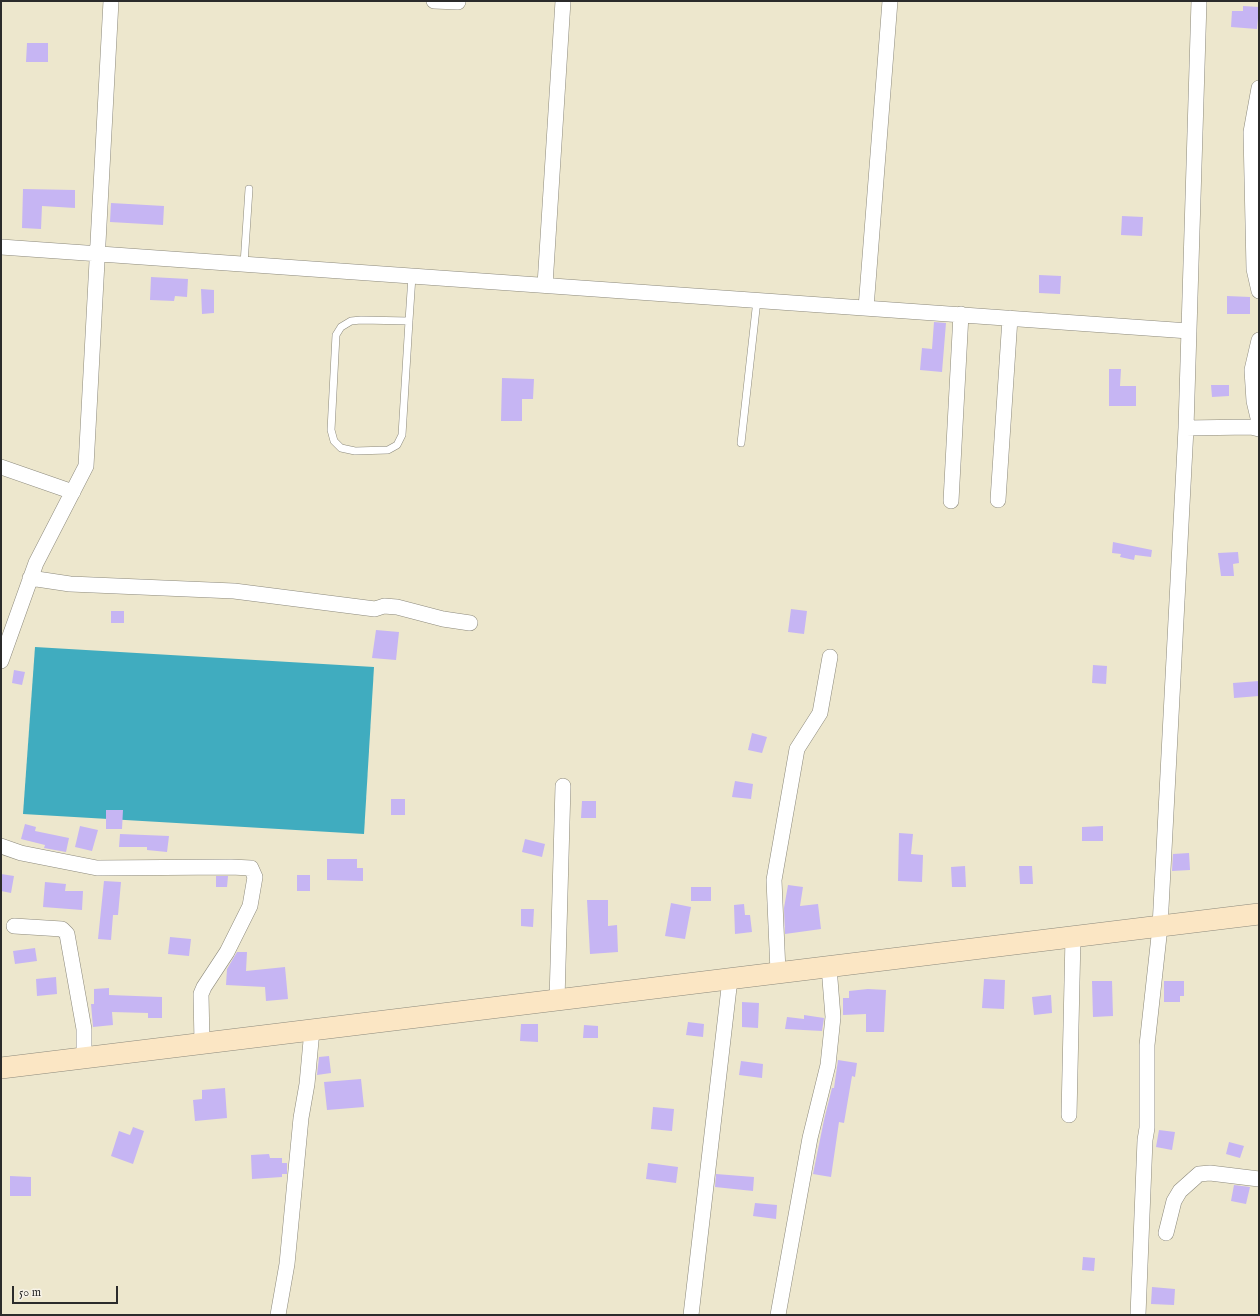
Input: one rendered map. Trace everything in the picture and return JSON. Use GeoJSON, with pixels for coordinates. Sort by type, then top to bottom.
{"type":"FeatureCollection","features":[{"type":"Feature","properties":{"kind":"street"},"geometry":{"type":"LineString","coordinates":[[1,661],[30,578],[86,466],[91,254],[111,1]]}},
{"type":"Feature","properties":{"kind":"street"},"geometry":{"type":"LineString","coordinates":[[434,1],[458,2]]}},
{"type":"Feature","properties":{"kind":"street"},"geometry":{"type":"LineString","coordinates":[[546,285],[563,1]]}},
{"type":"Feature","properties":{"kind":"street"},"geometry":{"type":"LineString","coordinates":[[866,308],[890,1]]}},
{"type":"Feature","properties":{"kind":"street"},"geometry":{"type":"LineString","coordinates":[[1138,1315],[1145,1140],[1147,1128],[1147,1045],[1160,927],[1186,428],[1199,1]]}},
{"type":"Feature","properties":{"kind":"street"},"geometry":{"type":"LineString","coordinates":[[1259,88],[1251,132],[1254,269],[1259,292]]}},
{"type":"Feature","properties":{"kind":"street"},"geometry":{"type":"LineString","coordinates":[[1,247],[1188,331]]}},
{"type":"Feature","properties":{"kind":"street"},"geometry":{"type":"LineString","coordinates":[[950,501],[961,314]]}},
{"type":"Feature","properties":{"kind":"street"},"geometry":{"type":"LineString","coordinates":[[998,500],[1010,318]]}},
{"type":"Feature","properties":{"kind":"street"},"geometry":{"type":"LineString","coordinates":[[1259,340],[1252,370],[1254,401],[1259,422]]}},
{"type":"Feature","properties":{"kind":"street"},"geometry":{"type":"LineString","coordinates":[[1186,428],[1251,427],[1259,429]]}},
{"type":"Feature","properties":{"kind":"street"},"geometry":{"type":"LineString","coordinates":[[1,467],[73,492]]}},
{"type":"Feature","properties":{"kind":"street"},"geometry":{"type":"LineString","coordinates":[[30,578],[78,584],[234,591],[375,609],[384,606],[443,620],[470,623]]}},
{"type":"Feature","properties":{"kind":"street"},"geometry":{"type":"LineString","coordinates":[[778,972],[774,880],[797,749],[820,713],[830,657]]}},
{"type":"Feature","properties":{"kind":"street"},"geometry":{"type":"LineString","coordinates":[[557,1000],[563,786]]}},
{"type":"Feature","properties":{"kind":"street"},"geometry":{"type":"LineString","coordinates":[[1,846],[28,855],[97,868],[231,866],[251,868],[255,877],[250,906],[227,952],[201,994],[202,1043]]}},
{"type":"Feature","properties":{"kind":"street"},"geometry":{"type":"LineString","coordinates":[[1,1068],[1259,914]]}},
{"type":"Feature","properties":{"kind":"street"},"geometry":{"type":"LineString","coordinates":[[14,926],[62,929],[67,934],[84,1029],[84,1058]]}},
{"type":"Feature","properties":{"kind":"street"},"geometry":{"type":"LineString","coordinates":[[1069,1115],[1074,937]]}},
{"type":"Feature","properties":{"kind":"street"},"geometry":{"type":"LineString","coordinates":[[778,1315],[810,1138],[828,1065],[833,1017],[829,967]]}},
{"type":"Feature","properties":{"kind":"street"},"geometry":{"type":"LineString","coordinates":[[691,1315],[730,979]]}},
{"type":"Feature","properties":{"kind":"street"},"geometry":{"type":"LineString","coordinates":[[278,1315],[286,1264],[301,1118],[307,1084],[312,1030]]}},
{"type":"Feature","properties":{"kind":"street"},"geometry":{"type":"LineString","coordinates":[[1166,1233],[1174,1201],[1180,1191],[1199,1174],[1210,1173],[1259,1179]]}},
{"type":"Feature","properties":{"kind":"lane"},"geometry":{"type":"LineString","coordinates":[[244,264],[250,189]]}},
{"type":"Feature","properties":{"kind":"lane"},"geometry":{"type":"LineString","coordinates":[[409,321],[351,321],[341,326],[336,335],[331,430],[334,441],[341,448],[355,452],[388,450],[397,445],[402,435],[412,276]]}},
{"type":"Feature","properties":{"kind":"lane"},"geometry":{"type":"LineString","coordinates":[[741,443],[757,300]]}},
{"type":"Feature","properties":{"kind":"water"},"geometry":{"type":"Polygon","coordinates":[[[35,647],[374,667],[364,834],[23,814],[35,647]]]}},
{"type":"Feature","properties":{"kind":"building"},"geometry":{"type":"Polygon","coordinates":[[[1243,6],[1259,7],[1257,29],[1231,27],[1232,11],[1243,11],[1243,6]]]}},
{"type":"Feature","properties":{"kind":"building"},"geometry":{"type":"Polygon","coordinates":[[[27,43],[48,43],[48,62],[26,62],[27,43]]]}},
{"type":"Feature","properties":{"kind":"building"},"geometry":{"type":"Polygon","coordinates":[[[23,189],[75,190],[75,208],[42,206],[41,229],[22,228],[23,189]]]}},
{"type":"Feature","properties":{"kind":"building"},"geometry":{"type":"Polygon","coordinates":[[[111,203],[164,206],[163,225],[110,222],[111,203]]]}},
{"type":"Feature","properties":{"kind":"building"},"geometry":{"type":"Polygon","coordinates":[[[1122,216],[1143,217],[1142,236],[1121,235],[1122,216]]]}},
{"type":"Feature","properties":{"kind":"building"},"geometry":{"type":"Polygon","coordinates":[[[1039,275],[1061,276],[1060,294],[1039,293],[1039,275]]]}},
{"type":"Feature","properties":{"kind":"building"},"geometry":{"type":"Polygon","coordinates":[[[151,277],[188,279],[187,297],[175,296],[174,301],[150,300],[151,277]]]}},
{"type":"Feature","properties":{"kind":"building"},"geometry":{"type":"Polygon","coordinates":[[[201,289],[214,290],[214,313],[202,314],[201,289]]]}},
{"type":"Feature","properties":{"kind":"building"},"geometry":{"type":"Polygon","coordinates":[[[1227,296],[1250,297],[1250,314],[1227,314],[1227,296]]]}},
{"type":"Feature","properties":{"kind":"building"},"geometry":{"type":"Polygon","coordinates":[[[934,322],[946,323],[942,372],[920,370],[922,348],[932,349],[934,322]]]}},
{"type":"Feature","properties":{"kind":"building"},"geometry":{"type":"Polygon","coordinates":[[[1109,369],[1121,369],[1120,386],[1136,386],[1136,406],[1109,406],[1109,369]]]}},
{"type":"Feature","properties":{"kind":"building"},"geometry":{"type":"Polygon","coordinates":[[[502,378],[534,379],[533,399],[522,399],[522,421],[501,421],[502,378]]]}},
{"type":"Feature","properties":{"kind":"building"},"geometry":{"type":"Polygon","coordinates":[[[1211,385],[1229,385],[1229,396],[1212,397],[1211,385]]]}},
{"type":"Feature","properties":{"kind":"building"},"geometry":{"type":"Polygon","coordinates":[[[1113,542],[1152,550],[1151,557],[1135,555],[1134,560],[1120,557],[1121,554],[1112,553],[1113,542]]]}},
{"type":"Feature","properties":{"kind":"building"},"geometry":{"type":"Polygon","coordinates":[[[1238,552],[1239,563],[1233,564],[1234,576],[1221,576],[1218,553],[1238,552]]]}},
{"type":"Feature","properties":{"kind":"building"},"geometry":{"type":"Polygon","coordinates":[[[791,609],[807,611],[804,634],[788,632],[791,609]]]}},
{"type":"Feature","properties":{"kind":"building"},"geometry":{"type":"Polygon","coordinates":[[[111,611],[124,611],[124,623],[111,623],[111,611]]]}},
{"type":"Feature","properties":{"kind":"building"},"geometry":{"type":"Polygon","coordinates":[[[376,630],[399,632],[396,660],[372,658],[376,630]]]}},
{"type":"Feature","properties":{"kind":"building"},"geometry":{"type":"Polygon","coordinates":[[[1093,665],[1107,666],[1106,684],[1092,683],[1093,665]]]}},
{"type":"Feature","properties":{"kind":"building"},"geometry":{"type":"Polygon","coordinates":[[[14,670],[25,672],[22,685],[12,683],[14,670]]]}},
{"type":"Feature","properties":{"kind":"building"},"geometry":{"type":"Polygon","coordinates":[[[1259,681],[1259,696],[1234,698],[1233,683],[1259,681]]]}},
{"type":"Feature","properties":{"kind":"building"},"geometry":{"type":"Polygon","coordinates":[[[752,733],[767,737],[762,753],[748,750],[752,733]]]}},
{"type":"Feature","properties":{"kind":"building"},"geometry":{"type":"Polygon","coordinates":[[[735,781],[753,784],[751,799],[732,797],[735,781]]]}},
{"type":"Feature","properties":{"kind":"building"},"geometry":{"type":"Polygon","coordinates":[[[391,799],[405,799],[405,815],[391,815],[391,799]]]}},
{"type":"Feature","properties":{"kind":"building"},"geometry":{"type":"Polygon","coordinates":[[[582,801],[596,801],[596,818],[581,818],[582,801]]]}},
{"type":"Feature","properties":{"kind":"building"},"geometry":{"type":"Polygon","coordinates":[[[106,810],[123,810],[122,829],[106,829],[106,810]]]}},
{"type":"Feature","properties":{"kind":"building"},"geometry":{"type":"Polygon","coordinates":[[[25,824],[36,827],[35,831],[69,838],[66,852],[44,848],[45,845],[21,839],[25,824]]]}},
{"type":"Feature","properties":{"kind":"building"},"geometry":{"type":"Polygon","coordinates":[[[80,826],[98,830],[92,851],[75,847],[80,826]]]}},
{"type":"Feature","properties":{"kind":"building"},"geometry":{"type":"Polygon","coordinates":[[[1103,826],[1103,841],[1082,841],[1082,827],[1103,826]]]}},
{"type":"Feature","properties":{"kind":"building"},"geometry":{"type":"Polygon","coordinates":[[[899,833],[913,834],[911,854],[923,855],[922,882],[898,881],[899,833]]]}},
{"type":"Feature","properties":{"kind":"building"},"geometry":{"type":"Polygon","coordinates":[[[120,834],[169,836],[167,852],[147,850],[147,847],[119,847],[120,834]]]}},
{"type":"Feature","properties":{"kind":"building"},"geometry":{"type":"Polygon","coordinates":[[[525,839],[545,844],[542,857],[522,852],[525,839]]]}},
{"type":"Feature","properties":{"kind":"building"},"geometry":{"type":"Polygon","coordinates":[[[1189,853],[1190,870],[1172,871],[1173,854],[1189,853]]]}},
{"type":"Feature","properties":{"kind":"building"},"geometry":{"type":"Polygon","coordinates":[[[327,859],[357,859],[357,868],[363,868],[363,881],[327,880],[327,859]]]}},
{"type":"Feature","properties":{"kind":"building"},"geometry":{"type":"Polygon","coordinates":[[[965,866],[966,887],[952,887],[951,867],[965,866]]]}},
{"type":"Feature","properties":{"kind":"building"},"geometry":{"type":"Polygon","coordinates":[[[1019,866],[1032,866],[1033,884],[1020,884],[1019,866]]]}},
{"type":"Feature","properties":{"kind":"building"},"geometry":{"type":"Polygon","coordinates":[[[1,874],[14,876],[11,893],[1,891],[1,874]]]}},
{"type":"Feature","properties":{"kind":"building"},"geometry":{"type":"Polygon","coordinates":[[[297,875],[310,875],[310,891],[297,891],[297,875]]]}},
{"type":"Feature","properties":{"kind":"building"},"geometry":{"type":"Polygon","coordinates":[[[216,876],[228,876],[227,887],[216,887],[216,876]]]}},
{"type":"Feature","properties":{"kind":"building"},"geometry":{"type":"Polygon","coordinates":[[[104,881],[121,882],[118,915],[113,915],[111,940],[98,939],[104,881]]]}},
{"type":"Feature","properties":{"kind":"building"},"geometry":{"type":"Polygon","coordinates":[[[45,882],[66,884],[65,891],[83,891],[82,910],[43,907],[45,882]]]}},
{"type":"Feature","properties":{"kind":"building"},"geometry":{"type":"Polygon","coordinates":[[[788,885],[803,887],[800,906],[818,904],[821,929],[785,934],[784,908],[788,885]]]}},
{"type":"Feature","properties":{"kind":"building"},"geometry":{"type":"Polygon","coordinates":[[[691,887],[711,887],[711,901],[691,901],[691,887]]]}},
{"type":"Feature","properties":{"kind":"building"},"geometry":{"type":"Polygon","coordinates":[[[587,900],[608,900],[608,926],[617,925],[618,952],[590,954],[587,900]]]}},
{"type":"Feature","properties":{"kind":"building"},"geometry":{"type":"Polygon","coordinates":[[[671,903],[691,907],[685,939],[665,936],[671,903]]]}},
{"type":"Feature","properties":{"kind":"building"},"geometry":{"type":"Polygon","coordinates":[[[744,904],[745,915],[750,915],[752,932],[735,934],[734,905],[744,904]]]}},
{"type":"Feature","properties":{"kind":"building"},"geometry":{"type":"Polygon","coordinates":[[[521,909],[534,909],[533,927],[521,926],[521,909]]]}},
{"type":"Feature","properties":{"kind":"building"},"geometry":{"type":"Polygon","coordinates":[[[170,937],[191,939],[189,956],[168,954],[170,937]]]}},
{"type":"Feature","properties":{"kind":"building"},"geometry":{"type":"Polygon","coordinates":[[[35,948],[37,961],[15,964],[13,951],[35,948]]]}},
{"type":"Feature","properties":{"kind":"building"},"geometry":{"type":"Polygon","coordinates":[[[237,952],[247,952],[246,971],[285,967],[288,999],[266,1001],[265,987],[226,985],[227,969],[237,952]]]}},
{"type":"Feature","properties":{"kind":"building"},"geometry":{"type":"Polygon","coordinates":[[[56,977],[57,994],[37,996],[36,979],[56,977]]]}},
{"type":"Feature","properties":{"kind":"building"},"geometry":{"type":"Polygon","coordinates":[[[984,979],[1005,980],[1004,1009],[982,1008],[984,979]]]}},
{"type":"Feature","properties":{"kind":"building"},"geometry":{"type":"Polygon","coordinates":[[[1092,981],[1112,981],[1113,1016],[1093,1017],[1092,981]]]}},
{"type":"Feature","properties":{"kind":"building"},"geometry":{"type":"Polygon","coordinates":[[[1164,981],[1184,981],[1184,996],[1180,996],[1180,1002],[1164,1002],[1164,981]]]}},
{"type":"Feature","properties":{"kind":"building"},"geometry":{"type":"Polygon","coordinates":[[[109,988],[109,995],[162,997],[162,1018],[148,1018],[148,1013],[112,1012],[113,1025],[93,1027],[91,1004],[94,1004],[94,989],[109,988]]]}},
{"type":"Feature","properties":{"kind":"building"},"geometry":{"type":"Polygon","coordinates":[[[868,989],[886,990],[884,1032],[866,1032],[866,1014],[843,1015],[843,998],[849,998],[849,991],[868,989]]]}},
{"type":"Feature","properties":{"kind":"building"},"geometry":{"type":"Polygon","coordinates":[[[1051,995],[1052,1013],[1034,1015],[1032,997],[1051,995]]]}},
{"type":"Feature","properties":{"kind":"building"},"geometry":{"type":"Polygon","coordinates":[[[742,1002],[759,1003],[758,1028],[742,1027],[742,1002]]]}},
{"type":"Feature","properties":{"kind":"building"},"geometry":{"type":"Polygon","coordinates":[[[804,1015],[824,1018],[822,1031],[785,1029],[787,1017],[804,1019],[804,1015]]]}},
{"type":"Feature","properties":{"kind":"building"},"geometry":{"type":"Polygon","coordinates":[[[688,1022],[704,1024],[703,1037],[686,1035],[688,1022]]]}},
{"type":"Feature","properties":{"kind":"building"},"geometry":{"type":"Polygon","coordinates":[[[521,1024],[538,1024],[538,1042],[520,1041],[521,1024]]]}},
{"type":"Feature","properties":{"kind":"building"},"geometry":{"type":"Polygon","coordinates":[[[584,1025],[598,1026],[598,1038],[583,1038],[584,1025]]]}},
{"type":"Feature","properties":{"kind":"building"},"geometry":{"type":"Polygon","coordinates":[[[329,1056],[331,1073],[317,1075],[319,1057],[329,1056]]]}},
{"type":"Feature","properties":{"kind":"building"},"geometry":{"type":"Polygon","coordinates":[[[838,1060],[857,1063],[855,1077],[852,1076],[844,1123],[839,1122],[831,1177],[813,1174],[824,1120],[832,1088],[834,1088],[838,1060]]]}},
{"type":"Feature","properties":{"kind":"building"},"geometry":{"type":"Polygon","coordinates":[[[741,1061],[763,1064],[762,1078],[739,1075],[741,1061]]]}},
{"type":"Feature","properties":{"kind":"building"},"geometry":{"type":"Polygon","coordinates":[[[361,1079],[364,1107],[327,1110],[324,1082],[361,1079]]]}},
{"type":"Feature","properties":{"kind":"building"},"geometry":{"type":"Polygon","coordinates":[[[225,1088],[227,1118],[195,1121],[193,1100],[202,1099],[202,1090],[225,1088]]]}},
{"type":"Feature","properties":{"kind":"building"},"geometry":{"type":"Polygon","coordinates":[[[653,1107],[674,1109],[672,1131],[651,1129],[653,1107]]]}},
{"type":"Feature","properties":{"kind":"building"},"geometry":{"type":"Polygon","coordinates":[[[133,1127],[144,1131],[133,1164],[111,1156],[119,1131],[130,1135],[133,1127]]]}},
{"type":"Feature","properties":{"kind":"building"},"geometry":{"type":"Polygon","coordinates":[[[1159,1130],[1175,1132],[1172,1150],[1156,1147],[1159,1130]]]}},
{"type":"Feature","properties":{"kind":"building"},"geometry":{"type":"Polygon","coordinates":[[[1229,1142],[1244,1146],[1240,1158],[1226,1154],[1229,1142]]]}},
{"type":"Feature","properties":{"kind":"building"},"geometry":{"type":"Polygon","coordinates":[[[269,1154],[270,1158],[282,1158],[282,1163],[287,1163],[287,1174],[282,1174],[282,1177],[252,1179],[251,1155],[269,1154]]]}},
{"type":"Feature","properties":{"kind":"building"},"geometry":{"type":"Polygon","coordinates":[[[648,1163],[678,1167],[676,1183],[646,1179],[648,1163]]]}},
{"type":"Feature","properties":{"kind":"building"},"geometry":{"type":"Polygon","coordinates":[[[716,1174],[754,1177],[753,1191],[715,1187],[716,1174]]]}},
{"type":"Feature","properties":{"kind":"building"},"geometry":{"type":"Polygon","coordinates":[[[10,1176],[31,1177],[31,1196],[10,1196],[10,1176]]]}},
{"type":"Feature","properties":{"kind":"building"},"geometry":{"type":"Polygon","coordinates":[[[1234,1185],[1250,1187],[1246,1204],[1231,1201],[1234,1185]]]}},
{"type":"Feature","properties":{"kind":"building"},"geometry":{"type":"Polygon","coordinates":[[[755,1203],[777,1205],[776,1219],[753,1216],[755,1203]]]}},
{"type":"Feature","properties":{"kind":"building"},"geometry":{"type":"Polygon","coordinates":[[[1083,1257],[1095,1258],[1094,1271],[1082,1270],[1083,1257]]]}},
{"type":"Feature","properties":{"kind":"building"},"geometry":{"type":"Polygon","coordinates":[[[1152,1287],[1175,1289],[1174,1305],[1151,1304],[1152,1287]]]}}]}
